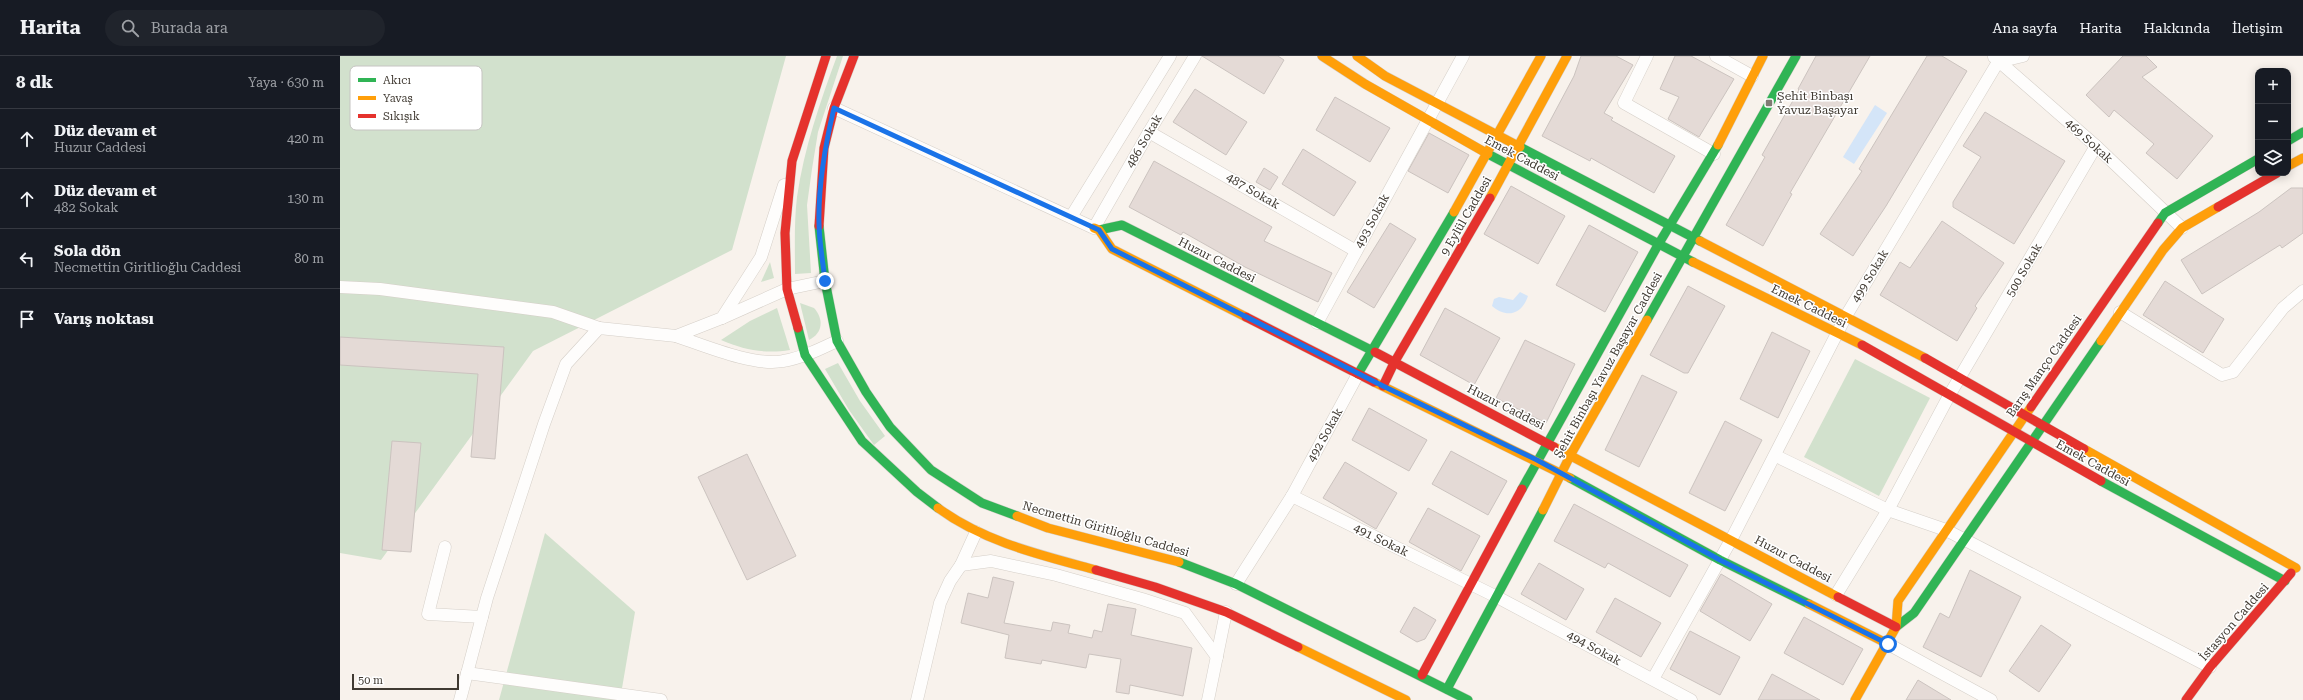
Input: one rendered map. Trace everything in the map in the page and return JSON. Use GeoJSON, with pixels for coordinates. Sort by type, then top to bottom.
{"type":"FeatureCollection","features":[{"type":"Feature","properties":{"kind":"street"},"geometry":{"type":"LineString","coordinates":[[722,318],[761,257],[826,56]]}},
{"type":"Feature","properties":{"kind":"street","name":"Necmettin Giritlioğlu Caddesi"},"geometry":{"type":"LineString","coordinates":[[854,56],[834,108],[824,148],[820,183],[819,224],[825,281],[837,341],[866,392],[890,427],[931,470],[982,503],[1048,528],[1175,561],[1236,584],[1422,675],[1468,700]]}},
{"type":"Feature","properties":{"kind":"street","name":"486 Sokak"},"geometry":{"type":"LineString","coordinates":[[1071,217],[1170,56]]}},
{"type":"Feature","properties":{"kind":"street","name":"486 Sokak"},"geometry":{"type":"LineString","coordinates":[[1097,229],[1149,132],[1195,56]]}},
{"type":"Feature","properties":{"kind":"street","name":"Emek Caddesi"},"geometry":{"type":"LineString","coordinates":[[1322,56],[1365,84],[1488,154],[1658,245],[1839,333],[1950,394],[2032,442],[2285,581]]}},
{"type":"Feature","properties":{"kind":"street","name":"Emek Caddesi"},"geometry":{"type":"LineString","coordinates":[[1357,56],[1385,76],[1961,377],[2043,426],[2299,565]]}},
{"type":"Feature","properties":{"kind":"street","name":"493 Sokak"},"geometry":{"type":"LineString","coordinates":[[1317,323],[1463,56]]}},
{"type":"Feature","properties":{"kind":"street","name":"9 Eylül Caddesi"},"geometry":{"type":"LineString","coordinates":[[1358,374],[1373,351],[1499,135],[1542,56]]}},
{"type":"Feature","properties":{"kind":"street","name":"9 Eylül Caddesi"},"geometry":{"type":"LineString","coordinates":[[1383,386],[1394,363],[1510,165],[1568,56]]}},
{"type":"Feature","properties":{"kind":"street"},"geometry":{"type":"LineString","coordinates":[[1647,56],[1624,103],[1714,154]]}},
{"type":"Feature","properties":{"kind":"street"},"geometry":{"type":"LineString","coordinates":[[1716,56],[1752,76]]}},
{"type":"Feature","properties":{"kind":"street","name":"Şehit Binbaşı Yavuz Başayar Caddesi"},"geometry":{"type":"LineString","coordinates":[[1422,675],[1537,460],[1548,443],[1658,245],[1714,154],[1763,56]]}},
{"type":"Feature","properties":{"kind":"street","name":"Şehit Binbaşı Yavuz Başayar Caddesi"},"geometry":{"type":"LineString","coordinates":[[1446,689],[1563,473],[1571,454],[1796,56]]}},
{"type":"Feature","properties":{"kind":"street"},"geometry":{"type":"LineString","coordinates":[[1996,59],[2023,56]]}},
{"type":"Feature","properties":{"kind":"street","name":"469 Sokak"},"geometry":{"type":"LineString","coordinates":[[1996,59],[2096,146],[2182,228]]}},
{"type":"Feature","properties":{"kind":"street","name":"499 Sokak"},"geometry":{"type":"LineString","coordinates":[[1653,679],[1776,456],[1839,333],[1846,316],[1996,59]]}},
{"type":"Feature","properties":{"kind":"street"},"geometry":{"type":"LineString","coordinates":[[834,108],[1097,229],[1112,249],[1358,374],[1563,473],[1720,560],[1888,644],[1991,700]]}},
{"type":"Feature","properties":{"kind":"street","name":"487 Sokak"},"geometry":{"type":"LineString","coordinates":[[1149,132],[1356,250]]}},
{"type":"Feature","properties":{"kind":"street"},"geometry":{"type":"LineString","coordinates":[[2290,140],[2303,132]]}},
{"type":"Feature","properties":{"kind":"street","name":"500 Sokak"},"geometry":{"type":"LineString","coordinates":[[1836,595],[1888,510],[1950,394],[2096,146]]}},
{"type":"Feature","properties":{"kind":"street"},"geometry":{"type":"LineString","coordinates":[[2291,164],[2303,158]]}},
{"type":"Feature","properties":{"kind":"street"},"geometry":{"type":"LineString","coordinates":[[792,161],[785,233],[787,289],[805,355],[862,441],[916,492],[949,516],[976,532],[1038,554],[1155,587],[1226,612],[1406,700]]}},
{"type":"Feature","properties":{"kind":"street","name":"Barış Manço Caddesi"},"geometry":{"type":"LineString","coordinates":[[1855,700],[1888,644],[1896,627],[1898,601],[2024,415],[2165,213],[2255,161]]}},
{"type":"Feature","properties":{"kind":"street","name":"Barış Manço Caddesi"},"geometry":{"type":"LineString","coordinates":[[1896,627],[1914,613],[2163,250],[2182,228],[2272,176]]}},
{"type":"Feature","properties":{"kind":"street","name":"Huzur Caddesi"},"geometry":{"type":"LineString","coordinates":[[1097,229],[1122,226],[1317,323],[1571,454],[1896,627]]}},
{"type":"Feature","properties":{"kind":"street"},"geometry":{"type":"LineString","coordinates":[[676,336],[722,318],[787,289],[825,281]]}},
{"type":"Feature","properties":{"kind":"street"},"geometry":{"type":"LineString","coordinates":[[340,287],[380,289],[554,312],[600,328],[676,336],[727,353],[758,361],[781,362],[805,355],[837,341]]}},
{"type":"Feature","properties":{"kind":"street"},"geometry":{"type":"LineString","coordinates":[[2120,312],[2222,375],[2233,372],[2283,308],[2303,291]]}},
{"type":"Feature","properties":{"kind":"street"},"geometry":{"type":"LineString","coordinates":[[460,700],[482,617],[544,424],[566,364],[600,328]]}},
{"type":"Feature","properties":{"kind":"street","name":"492 Sokak"},"geometry":{"type":"LineString","coordinates":[[1236,584],[1292,496],[1358,374]]}},
{"type":"Feature","properties":{"kind":"street"},"geometry":{"type":"LineString","coordinates":[[1776,456],[1888,510],[1946,530],[2210,667]]}},
{"type":"Feature","properties":{"kind":"street","name":"491 Sokak"},"geometry":{"type":"LineString","coordinates":[[1292,496],[1497,597]]}},
{"type":"Feature","properties":{"kind":"street"},"geometry":{"type":"LineString","coordinates":[[917,700],[940,602],[950,582],[961,566],[976,532]]}},
{"type":"Feature","properties":{"kind":"street"},"geometry":{"type":"LineString","coordinates":[[445,547],[428,614],[482,617]]}},
{"type":"Feature","properties":{"kind":"street"},"geometry":{"type":"LineString","coordinates":[[961,566],[991,561],[1056,575],[1142,599],[1185,613],[1217,657]]}},
{"type":"Feature","properties":{"kind":"street","name":"İstasyon Caddesi"},"geometry":{"type":"LineString","coordinates":[[2186,700],[2210,667],[2299,565]]}},
{"type":"Feature","properties":{"kind":"street","name":"494 Sokak"},"geometry":{"type":"LineString","coordinates":[[1497,597],[1691,700]]}},
{"type":"Feature","properties":{"kind":"street"},"geometry":{"type":"LineString","coordinates":[[1208,700],[1226,612]]}},
{"type":"Feature","properties":{"kind":"street"},"geometry":{"type":"LineString","coordinates":[[467,673],[661,700]]}},
{"type":"Feature","properties":{"kind":"green space"},"geometry":{"type":"Polygon","coordinates":[[[340,56],[786,56],[732,250],[533,351],[381,560],[340,553],[340,56]]]}},
{"type":"Feature","properties":{"kind":"green space"},"geometry":{"type":"Polygon","coordinates":[[[837,56],[843,56],[818,132],[807,205],[811,273],[795,274],[795,216],[800,179],[813,125],[837,56]]]}},
{"type":"Feature","properties":{"kind":"green space"},"geometry":{"type":"Polygon","coordinates":[[[770,262],[774,278],[761,282],[770,262]]]}},
{"type":"Feature","properties":{"kind":"green space"},"geometry":{"type":"Polygon","coordinates":[[[800,303],[814,308],[821,321],[817,334],[809,340],[800,303]]]}},
{"type":"Feature","properties":{"kind":"green space"},"geometry":{"type":"Polygon","coordinates":[[[777,308],[790,350],[772,352],[746,349],[721,340],[750,321],[777,308]]]}},
{"type":"Feature","properties":{"kind":"green space"},"geometry":{"type":"Polygon","coordinates":[[[1855,359],[1930,398],[1879,496],[1804,457],[1855,359]]]}},
{"type":"Feature","properties":{"kind":"green space"},"geometry":{"type":"Polygon","coordinates":[[[838,363],[860,401],[885,436],[874,445],[849,410],[825,369],[838,363]]]}},
{"type":"Feature","properties":{"kind":"green space"},"geometry":{"type":"Polygon","coordinates":[[[545,533],[635,612],[620,700],[499,700],[545,533]]]}},
{"type":"Feature","properties":{"kind":"water"},"geometry":{"type":"Polygon","coordinates":[[[1875,105],[1887,113],[1854,164],[1843,157],[1875,105]]]}},
{"type":"Feature","properties":{"kind":"water"},"geometry":{"type":"Polygon","coordinates":[[[1520,292],[1528,296],[1518,311],[1508,313],[1498,310],[1492,306],[1494,299],[1499,297],[1513,300],[1520,292]]]}},
{"type":"Feature","properties":{"kind":"building"},"geometry":{"type":"Polygon","coordinates":[[[1202,56],[1278,56],[1284,60],[1264,94],[1202,56]]]}},
{"type":"Feature","properties":{"kind":"building"},"geometry":{"type":"Polygon","coordinates":[[[1581,56],[1616,56],[1633,65],[1604,113],[1613,118],[1611,120],[1675,156],[1654,193],[1591,158],[1590,161],[1542,136],[1574,76],[1581,56]]]}},
{"type":"Feature","properties":{"kind":"building"},"geometry":{"type":"Polygon","coordinates":[[[1675,56],[1691,56],[1734,79],[1699,137],[1668,119],[1679,97],[1660,89],[1675,56]]]}},
{"type":"Feature","properties":{"kind":"building"},"geometry":{"type":"Polygon","coordinates":[[[1816,56],[1870,56],[1790,193],[1792,194],[1763,246],[1726,225],[1765,157],[1762,155],[1799,90],[1798,89],[1816,56]]]}},
{"type":"Feature","properties":{"kind":"building"},"geometry":{"type":"Polygon","coordinates":[[[1927,56],[1942,56],[1967,71],[1886,206],[1853,256],[1820,234],[1862,171],[1859,169],[1927,56]]]}},
{"type":"Feature","properties":{"kind":"building"},"geometry":{"type":"Polygon","coordinates":[[[2123,56],[2146,56],[2157,67],[2142,77],[2213,136],[2177,179],[2146,153],[2154,144],[2114,110],[2109,117],[2086,95],[2123,56]]]}},
{"type":"Feature","properties":{"kind":"building"},"geometry":{"type":"Polygon","coordinates":[[[1195,89],[1247,122],[1226,155],[1173,122],[1195,89]]]}},
{"type":"Feature","properties":{"kind":"building"},"geometry":{"type":"Polygon","coordinates":[[[1335,97],[1390,128],[1370,162],[1316,130],[1335,97]]]}},
{"type":"Feature","properties":{"kind":"building"},"geometry":{"type":"Polygon","coordinates":[[[1985,112],[2065,161],[2014,244],[1953,207],[1953,202],[1981,157],[1963,146],[1985,112]]]}},
{"type":"Feature","properties":{"kind":"building"},"geometry":{"type":"Polygon","coordinates":[[[1429,133],[1469,155],[1448,193],[1408,171],[1429,133]]]}},
{"type":"Feature","properties":{"kind":"building"},"geometry":{"type":"Polygon","coordinates":[[[1303,149],[1356,182],[1334,216],[1282,184],[1303,149]]]}},
{"type":"Feature","properties":{"kind":"building"},"geometry":{"type":"Polygon","coordinates":[[[1154,161],[1272,227],[1264,241],[1332,273],[1318,302],[1245,267],[1183,232],[1181,235],[1129,207],[1154,161]]]}},
{"type":"Feature","properties":{"kind":"building"},"geometry":{"type":"Polygon","coordinates":[[[1264,168],[1278,177],[1270,190],[1256,182],[1264,168]]]}},
{"type":"Feature","properties":{"kind":"building"},"geometry":{"type":"Polygon","coordinates":[[[1511,186],[1565,216],[1538,264],[1484,234],[1511,186]]]}},
{"type":"Feature","properties":{"kind":"building"},"geometry":{"type":"Polygon","coordinates":[[[2291,188],[2303,188],[2303,233],[2282,248],[2280,245],[2202,294],[2181,260],[2259,212],[2291,188]]]}},
{"type":"Feature","properties":{"kind":"building"},"geometry":{"type":"Polygon","coordinates":[[[1942,221],[2004,263],[1975,306],[1977,308],[1957,341],[1880,295],[1900,262],[1910,268],[1942,221]]]}},
{"type":"Feature","properties":{"kind":"building"},"geometry":{"type":"Polygon","coordinates":[[[1390,223],[1416,239],[1374,308],[1347,292],[1390,223]]]}},
{"type":"Feature","properties":{"kind":"building"},"geometry":{"type":"Polygon","coordinates":[[[1589,225],[1638,252],[1605,312],[1556,285],[1589,225]]]}},
{"type":"Feature","properties":{"kind":"building"},"geometry":{"type":"Polygon","coordinates":[[[2165,281],[2224,319],[2203,353],[2143,315],[2165,281]]]}},
{"type":"Feature","properties":{"kind":"building"},"geometry":{"type":"Polygon","coordinates":[[[1688,286],[1725,306],[1688,373],[1684,373],[1650,355],[1688,286]]]}},
{"type":"Feature","properties":{"kind":"building"},"geometry":{"type":"Polygon","coordinates":[[[1445,308],[1500,338],[1474,385],[1420,355],[1445,308]]]}},
{"type":"Feature","properties":{"kind":"building"},"geometry":{"type":"Polygon","coordinates":[[[1772,332],[1810,351],[1778,418],[1740,399],[1772,332]]]}},
{"type":"Feature","properties":{"kind":"building"},"geometry":{"type":"Polygon","coordinates":[[[340,337],[504,347],[495,459],[471,457],[478,374],[340,365],[340,337]]]}},
{"type":"Feature","properties":{"kind":"building"},"geometry":{"type":"Polygon","coordinates":[[[1525,340],[1575,364],[1546,423],[1496,398],[1525,340]]]}},
{"type":"Feature","properties":{"kind":"building"},"geometry":{"type":"Polygon","coordinates":[[[1642,375],[1677,392],[1639,467],[1605,450],[1642,375]]]}},
{"type":"Feature","properties":{"kind":"building"},"geometry":{"type":"Polygon","coordinates":[[[1369,408],[1427,440],[1409,471],[1352,440],[1369,408]]]}},
{"type":"Feature","properties":{"kind":"building"},"geometry":{"type":"Polygon","coordinates":[[[1725,421],[1762,440],[1725,511],[1689,493],[1725,421]]]}},
{"type":"Feature","properties":{"kind":"building"},"geometry":{"type":"Polygon","coordinates":[[[392,441],[421,443],[411,552],[382,550],[392,441]]]}},
{"type":"Feature","properties":{"kind":"building"},"geometry":{"type":"Polygon","coordinates":[[[1451,451],[1507,481],[1488,515],[1432,484],[1451,451]]]}},
{"type":"Feature","properties":{"kind":"building"},"geometry":{"type":"Polygon","coordinates":[[[747,454],[796,556],[747,580],[698,477],[747,454]]]}},
{"type":"Feature","properties":{"kind":"building"},"geometry":{"type":"Polygon","coordinates":[[[1345,462],[1397,493],[1376,529],[1323,498],[1345,462]]]}},
{"type":"Feature","properties":{"kind":"building"},"geometry":{"type":"Polygon","coordinates":[[[1574,504],[1688,565],[1670,597],[1608,563],[1605,568],[1554,541],[1574,504]]]}},
{"type":"Feature","properties":{"kind":"building"},"geometry":{"type":"Polygon","coordinates":[[[1428,508],[1480,536],[1461,571],[1409,542],[1428,508]]]}},
{"type":"Feature","properties":{"kind":"building"},"geometry":{"type":"Polygon","coordinates":[[[1539,563],[1584,589],[1566,620],[1521,594],[1539,563]]]}},
{"type":"Feature","properties":{"kind":"building"},"geometry":{"type":"Polygon","coordinates":[[[1970,570],[2021,597],[1981,677],[1923,647],[1940,613],[1949,618],[1970,570]]]}},
{"type":"Feature","properties":{"kind":"building"},"geometry":{"type":"Polygon","coordinates":[[[1721,574],[1772,604],[1750,641],[1700,611],[1721,574]]]}},
{"type":"Feature","properties":{"kind":"building"},"geometry":{"type":"Polygon","coordinates":[[[993,577],[1014,582],[1004,623],[1051,631],[1053,622],[1070,625],[1068,633],[1092,638],[1094,630],[1102,632],[1108,604],[1136,609],[1131,635],[1192,648],[1183,696],[1130,685],[1129,694],[1116,692],[1121,659],[1089,654],[1086,668],[1042,660],[1041,664],[1005,658],[1009,635],[961,623],[968,593],[988,598],[993,577]]]}},
{"type":"Feature","properties":{"kind":"building"},"geometry":{"type":"Polygon","coordinates":[[[1615,598],[1661,623],[1641,657],[1596,632],[1615,598]]]}},
{"type":"Feature","properties":{"kind":"building"},"geometry":{"type":"Polygon","coordinates":[[[1414,607],[1436,620],[1425,639],[1417,642],[1400,632],[1414,607]]]}},
{"type":"Feature","properties":{"kind":"building"},"geometry":{"type":"Polygon","coordinates":[[[1804,617],[1863,649],[1843,685],[1784,653],[1804,617]]]}},
{"type":"Feature","properties":{"kind":"building"},"geometry":{"type":"Polygon","coordinates":[[[2041,625],[2071,645],[2039,692],[2009,671],[2041,625]]]}},
{"type":"Feature","properties":{"kind":"building"},"geometry":{"type":"Polygon","coordinates":[[[1690,631],[1740,657],[1720,695],[1670,669],[1690,631]]]}},
{"type":"Feature","properties":{"kind":"building"},"geometry":{"type":"Polygon","coordinates":[[[1772,674],[1820,700],[1758,700],[1772,674]]]}},
{"type":"Feature","properties":{"kind":"building"},"geometry":{"type":"Polygon","coordinates":[[[1918,680],[1951,700],[1906,700],[1918,680]]]}},
{"type":"Feature","properties":{"kind":"traffic: fast"},"geometry":{"type":"LineString","coordinates":[[1647,320],[1796,56]]}},
{"type":"Feature","properties":{"kind":"traffic: fast"},"geometry":{"type":"LineString","coordinates":[[2290,140],[2303,132]]}},
{"type":"Feature","properties":{"kind":"traffic: fast"},"geometry":{"type":"LineString","coordinates":[[1522,489],[1658,245],[1718,145]]}},
{"type":"Feature","properties":{"kind":"traffic: fast"},"geometry":{"type":"LineString","coordinates":[[1520,147],[1700,241]]}},
{"type":"Feature","properties":{"kind":"traffic: fast"},"geometry":{"type":"LineString","coordinates":[[1488,154],[1693,262]]}},
{"type":"Feature","properties":{"kind":"traffic: fast"},"geometry":{"type":"LineString","coordinates":[[2158,223],[2165,213],[2255,161]]}},
{"type":"Feature","properties":{"kind":"traffic: fast"},"geometry":{"type":"LineString","coordinates":[[1358,374],[1454,212]]}},
{"type":"Feature","properties":{"kind":"traffic: fast"},"geometry":{"type":"LineString","coordinates":[[1099,230],[1122,225],[1375,352]]}},
{"type":"Feature","properties":{"kind":"traffic: fast"},"geometry":{"type":"LineString","coordinates":[[819,226],[825,281],[837,341],[866,392],[890,427],[931,470],[982,503],[1017,516]]}},
{"type":"Feature","properties":{"kind":"traffic: fast"},"geometry":{"type":"LineString","coordinates":[[798,328],[805,355],[862,441],[917,492],[938,508]]}},
{"type":"Feature","properties":{"kind":"traffic: fast"},"geometry":{"type":"LineString","coordinates":[[1896,627],[1914,613],[2101,341]]}},
{"type":"Feature","properties":{"kind":"traffic: fast"},"geometry":{"type":"LineString","coordinates":[[1570,478],[1720,560],[1809,604]]}},
{"type":"Feature","properties":{"kind":"traffic: fast"},"geometry":{"type":"LineString","coordinates":[[2101,481],[2285,581]]}},
{"type":"Feature","properties":{"kind":"traffic: fast"},"geometry":{"type":"LineString","coordinates":[[1447,689],[1543,510]]}},
{"type":"Feature","properties":{"kind":"traffic: fast"},"geometry":{"type":"LineString","coordinates":[[1179,562],[1236,584],[1468,700]]}},
{"type":"Feature","properties":{"kind":"traffic: slow"},"geometry":{"type":"LineString","coordinates":[[1322,56],[1365,84],[1488,154]]}},
{"type":"Feature","properties":{"kind":"traffic: slow"},"geometry":{"type":"LineString","coordinates":[[1357,56],[1385,76],[1520,147]]}},
{"type":"Feature","properties":{"kind":"traffic: slow"},"geometry":{"type":"LineString","coordinates":[[1454,212],[1541,56]]}},
{"type":"Feature","properties":{"kind":"traffic: slow"},"geometry":{"type":"LineString","coordinates":[[1490,198],[1567,56]]}},
{"type":"Feature","properties":{"kind":"traffic: slow"},"geometry":{"type":"LineString","coordinates":[[1718,145],[1763,56]]}},
{"type":"Feature","properties":{"kind":"traffic: slow"},"geometry":{"type":"LineString","coordinates":[[2291,164],[2303,158]]}},
{"type":"Feature","properties":{"kind":"traffic: slow"},"geometry":{"type":"LineString","coordinates":[[2101,341],[2163,250],[2182,228],[2218,207]]}},
{"type":"Feature","properties":{"kind":"traffic: slow"},"geometry":{"type":"LineString","coordinates":[[1094,228],[1099,230],[1112,249],[1246,317]]}},
{"type":"Feature","properties":{"kind":"traffic: slow"},"geometry":{"type":"LineString","coordinates":[[1700,241],[1925,358]]}},
{"type":"Feature","properties":{"kind":"traffic: slow"},"geometry":{"type":"LineString","coordinates":[[1693,262],[1862,345]]}},
{"type":"Feature","properties":{"kind":"traffic: slow"},"geometry":{"type":"LineString","coordinates":[[1543,510],[1571,454],[1647,320]]}},
{"type":"Feature","properties":{"kind":"traffic: slow"},"geometry":{"type":"LineString","coordinates":[[1374,382],[1570,478]]}},
{"type":"Feature","properties":{"kind":"traffic: slow"},"geometry":{"type":"LineString","coordinates":[[1855,700],[1896,627],[1898,601],[2031,407]]}},
{"type":"Feature","properties":{"kind":"traffic: slow"},"geometry":{"type":"LineString","coordinates":[[1554,447],[1838,597]]}},
{"type":"Feature","properties":{"kind":"traffic: slow"},"geometry":{"type":"LineString","coordinates":[[2084,449],[2296,568]]}},
{"type":"Feature","properties":{"kind":"traffic: slow"},"geometry":{"type":"LineString","coordinates":[[938,508],[974,530],[994,539],[1034,553],[1096,570]]}},
{"type":"Feature","properties":{"kind":"traffic: slow"},"geometry":{"type":"LineString","coordinates":[[1017,516],[1048,528],[1179,562]]}},
{"type":"Feature","properties":{"kind":"traffic: slow"},"geometry":{"type":"LineString","coordinates":[[1809,604],[1888,644]]}},
{"type":"Feature","properties":{"kind":"traffic: slow"},"geometry":{"type":"LineString","coordinates":[[1298,647],[1406,700]]}},
{"type":"Feature","properties":{"kind":"traffic: jam"},"geometry":{"type":"LineString","coordinates":[[798,328],[787,289],[785,233],[792,161],[826,56]]}},
{"type":"Feature","properties":{"kind":"traffic: jam"},"geometry":{"type":"LineString","coordinates":[[819,226],[824,148],[834,108],[854,56]]}},
{"type":"Feature","properties":{"kind":"traffic: jam"},"geometry":{"type":"LineString","coordinates":[[2218,207],[2272,176]]}},
{"type":"Feature","properties":{"kind":"traffic: jam"},"geometry":{"type":"LineString","coordinates":[[1383,386],[1394,363],[1490,198]]}},
{"type":"Feature","properties":{"kind":"traffic: jam"},"geometry":{"type":"LineString","coordinates":[[2031,407],[2158,223]]}},
{"type":"Feature","properties":{"kind":"traffic: jam"},"geometry":{"type":"LineString","coordinates":[[1246,317],[1374,382]]}},
{"type":"Feature","properties":{"kind":"traffic: jam"},"geometry":{"type":"LineString","coordinates":[[1862,345],[2101,481]]}},
{"type":"Feature","properties":{"kind":"traffic: jam"},"geometry":{"type":"LineString","coordinates":[[1375,352],[1554,447]]}},
{"type":"Feature","properties":{"kind":"traffic: jam"},"geometry":{"type":"LineString","coordinates":[[1925,358],[2084,449]]}},
{"type":"Feature","properties":{"kind":"traffic: jam"},"geometry":{"type":"LineString","coordinates":[[1422,675],[1522,489]]}},
{"type":"Feature","properties":{"kind":"traffic: jam"},"geometry":{"type":"LineString","coordinates":[[1096,570],[1155,587],[1226,612],[1298,647]]}},
{"type":"Feature","properties":{"kind":"traffic: jam"},"geometry":{"type":"LineString","coordinates":[[2186,700],[2210,667],[2291,573]]}},
{"type":"Feature","properties":{"kind":"traffic: jam"},"geometry":{"type":"LineString","coordinates":[[1838,597],[1896,627]]}},
{"type":"Feature","properties":{"kind":"place","name":"Şehit Binbaşı Yavuz Başayar"},"geometry":{"type":"Point","coordinates":[1769,103]}},
{"type":"Feature","properties":{"kind":"route"},"geometry":{"type":"LineString","coordinates":[[825,281],[819,224],[820,183],[824,148],[834,108],[1099,230],[1112,249],[1383,386],[1563,473],[1720,560],[1888,644]]}}]}
